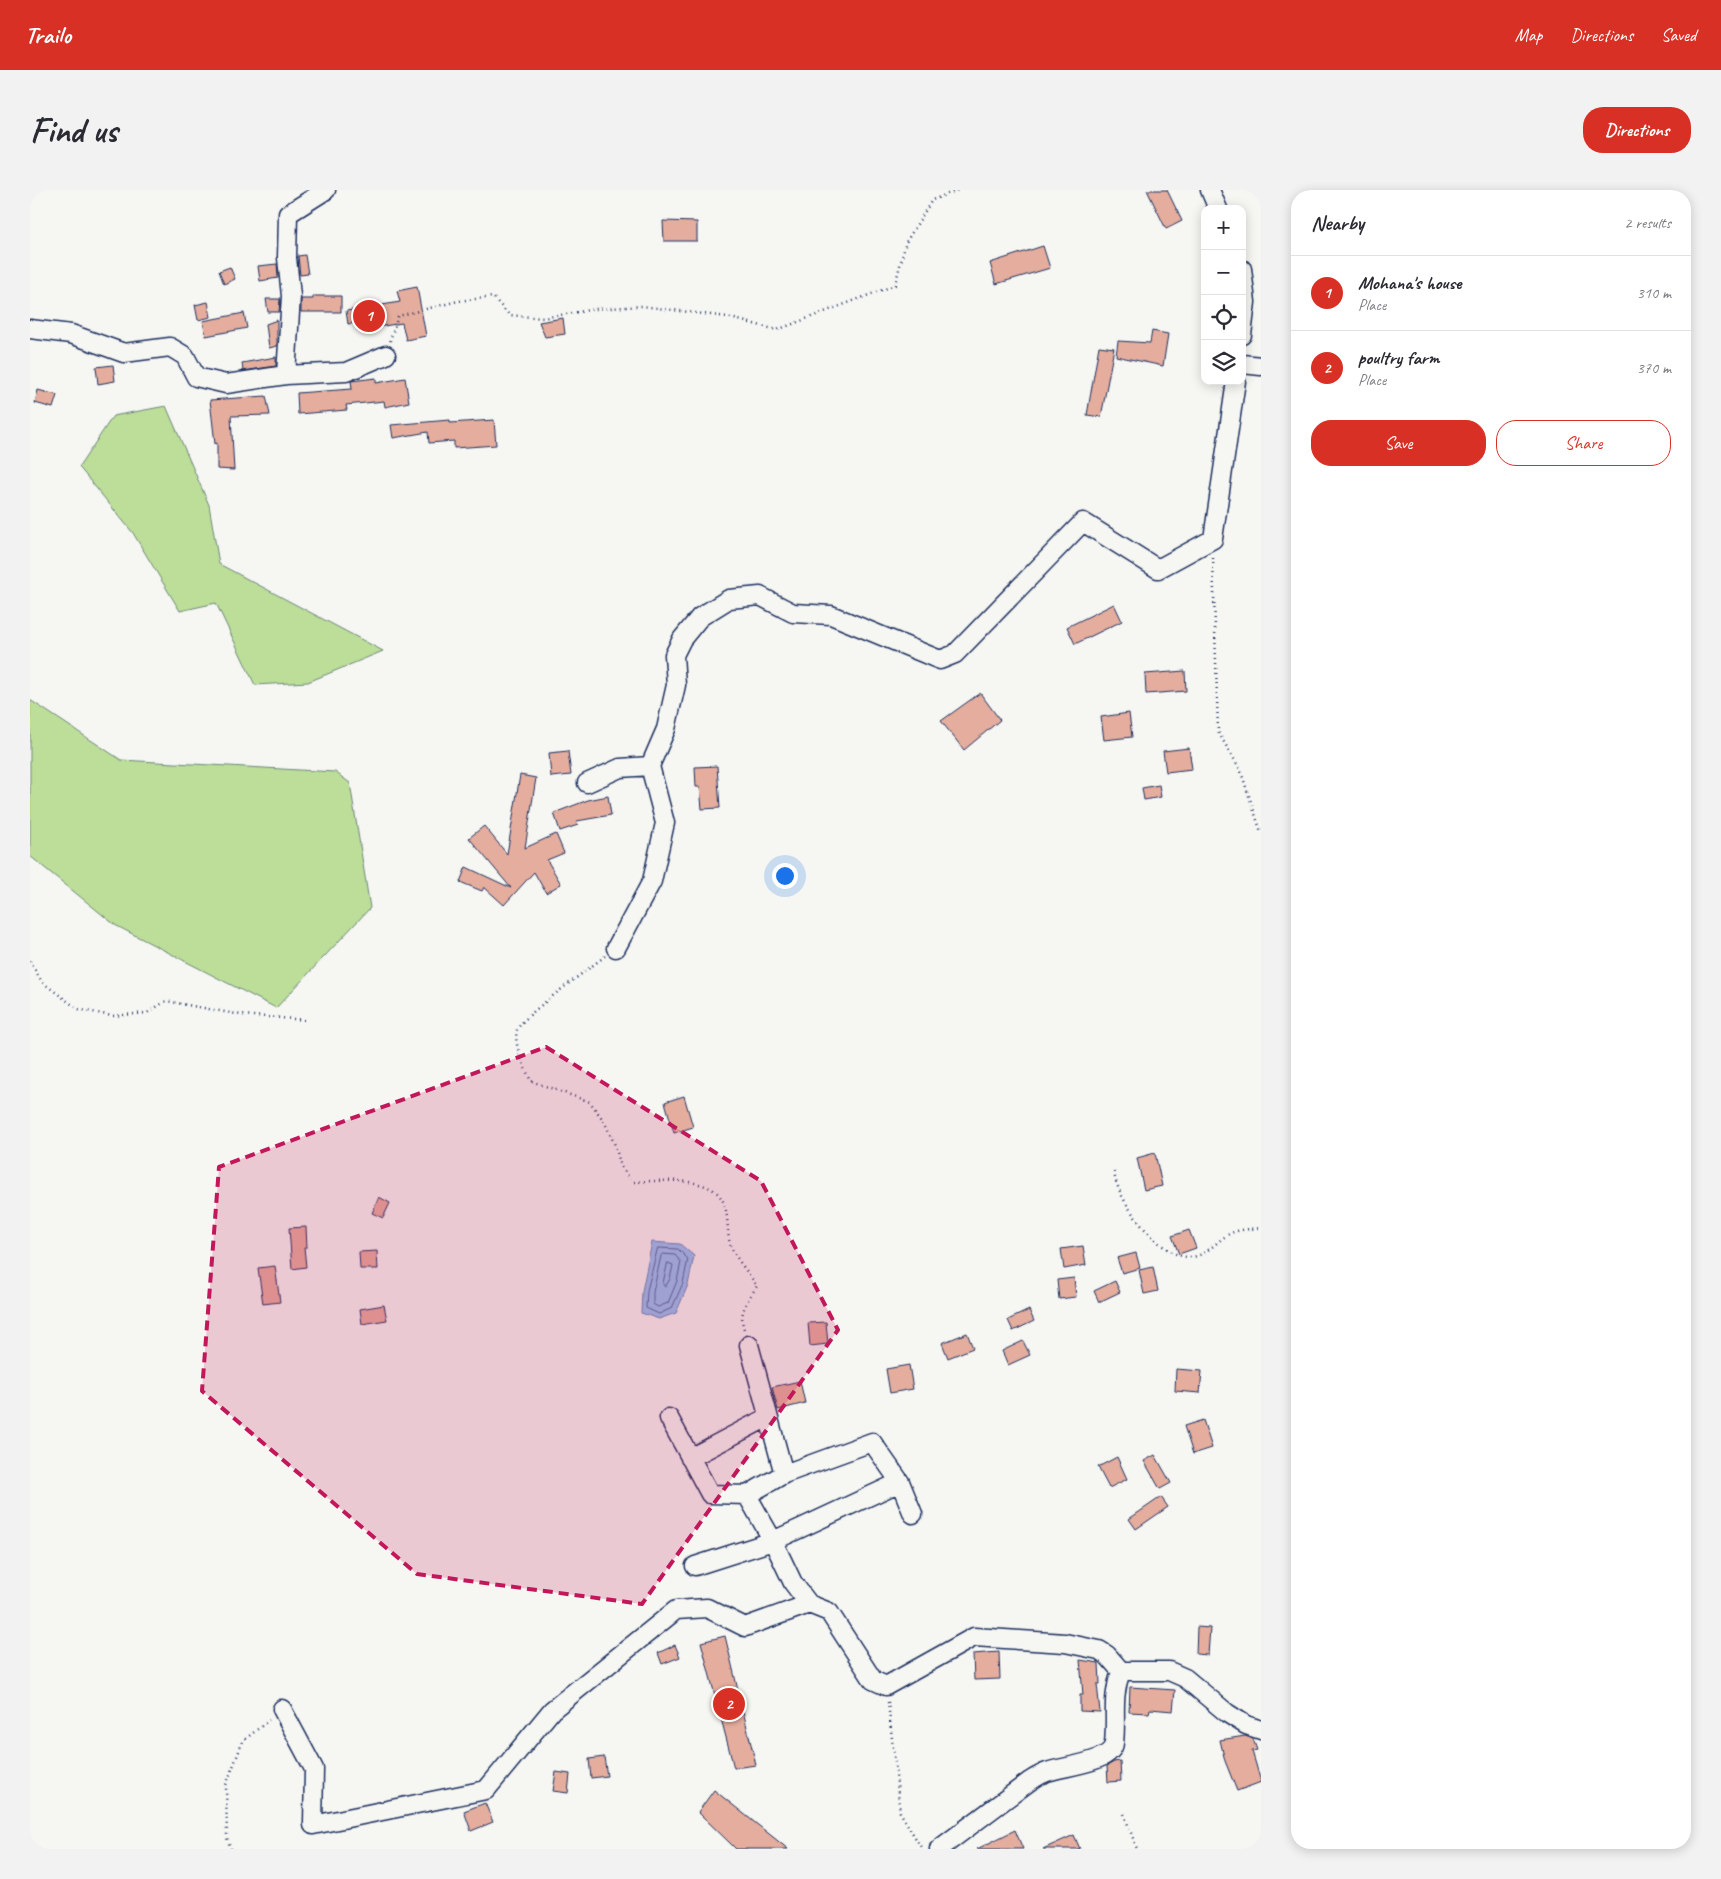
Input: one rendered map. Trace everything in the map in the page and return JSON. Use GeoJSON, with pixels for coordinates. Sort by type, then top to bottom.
{"type":"FeatureCollection","features":[{"type":"Feature","properties":{"kind":"street"},"geometry":{"type":"LineString","coordinates":[[286,375],[291,296],[286,258],[288,214],[326,190]]}},
{"type":"Feature","properties":{"kind":"street"},"geometry":{"type":"LineString","coordinates":[[1210,190],[1216,205]]}},
{"type":"Feature","properties":{"kind":"street"},"geometry":{"type":"LineString","coordinates":[[30,329],[71,334],[124,353],[170,348],[185,356],[196,377],[226,384],[286,375],[346,372],[386,355]]}},
{"type":"Feature","properties":{"kind":"street"},"geometry":{"type":"LineString","coordinates":[[1246,364],[1261,366]]}},
{"type":"Feature","properties":{"kind":"street"},"geometry":{"type":"LineString","coordinates":[[616,948],[652,881],[665,823],[650,766],[666,729],[676,685],[674,656],[682,639],[700,616],[729,599],[760,596],[793,613],[831,615],[940,660],[955,654],[1082,522],[1158,569],[1213,539],[1235,385]]}},
{"type":"Feature","properties":{"kind":"street"},"geometry":{"type":"LineString","coordinates":[[587,783],[620,768],[650,766]]}},
{"type":"Feature","properties":{"kind":"street"},"geometry":{"type":"LineString","coordinates":[[749,1345],[784,1474]]}},
{"type":"Feature","properties":{"kind":"street"},"geometry":{"type":"LineString","coordinates":[[669,1418],[710,1494],[747,1495],[784,1474],[872,1442],[900,1482],[913,1514]]}},
{"type":"Feature","properties":{"kind":"street"},"geometry":{"type":"LineString","coordinates":[[690,1458],[768,1418]]}},
{"type":"Feature","properties":{"kind":"street"},"geometry":{"type":"LineString","coordinates":[[695,1566],[773,1541],[900,1482]]}},
{"type":"Feature","properties":{"kind":"street"},"geometry":{"type":"LineString","coordinates":[[747,1495],[773,1541],[793,1583],[810,1604],[829,1612],[872,1680],[886,1686],[974,1636],[1065,1643],[1099,1650],[1121,1670],[1169,1670],[1185,1678],[1246,1725],[1261,1730]]}},
{"type":"Feature","properties":{"kind":"street"},"geometry":{"type":"LineString","coordinates":[[282,1709],[314,1769],[313,1826],[486,1790],[552,1710],[676,1610],[707,1608],[745,1627],[810,1604]]}},
{"type":"Feature","properties":{"kind":"street"},"geometry":{"type":"LineString","coordinates":[[939,1849],[1030,1781],[1046,1772],[1095,1760],[1107,1754],[1114,1745],[1114,1690],[1121,1670]]}},
{"type":"Feature","properties":{"kind":"path"},"geometry":{"type":"LineString","coordinates":[[386,355],[398,316],[458,301],[493,297],[509,315],[525,318],[543,318],[595,309],[642,306],[727,317],[777,330],[895,284],[906,242],[932,200],[958,190]]}},
{"type":"Feature","properties":{"kind":"path"},"geometry":{"type":"LineString","coordinates":[[1213,539],[1218,732],[1240,769],[1261,832]]}},
{"type":"Feature","properties":{"kind":"path"},"geometry":{"type":"LineString","coordinates":[[616,948],[526,1016],[517,1031],[519,1056],[531,1081],[590,1102],[604,1121],[615,1145],[621,1167],[633,1182],[669,1181],[702,1184],[719,1195],[726,1213],[730,1245],[757,1286],[746,1304],[740,1320],[749,1345]]}},
{"type":"Feature","properties":{"kind":"path"},"geometry":{"type":"LineString","coordinates":[[30,961],[42,982],[78,1010],[112,1016],[147,1013],[166,1001],[241,1015],[276,1016],[308,1020]]}},
{"type":"Feature","properties":{"kind":"path"},"geometry":{"type":"LineString","coordinates":[[1114,1172],[1118,1189],[1142,1225],[1176,1256],[1194,1257],[1210,1250],[1231,1234],[1261,1228]]}},
{"type":"Feature","properties":{"kind":"path"},"geometry":{"type":"LineString","coordinates":[[886,1686],[900,1812],[922,1849]]}},
{"type":"Feature","properties":{"kind":"path"},"geometry":{"type":"LineString","coordinates":[[231,1849],[227,1838],[226,1785],[244,1741],[282,1709]]}},
{"type":"Feature","properties":{"kind":"path"},"geometry":{"type":"LineString","coordinates":[[1124,1814],[1137,1849]]}},
{"type":"Feature","properties":{"kind":"highlighted area"},"geometry":{"type":"Polygon","coordinates":[[[546,1047],[761,1181],[838,1330],[642,1604],[417,1574],[202,1391],[219,1167],[546,1047]]]}},
{"type":"Feature","properties":{"kind":"green space"},"geometry":{"type":"Polygon","coordinates":[[[166,406],[209,505],[219,564],[383,651],[308,682],[255,685],[216,603],[180,611],[133,533],[79,467],[113,416],[166,406]]]}},
{"type":"Feature","properties":{"kind":"green space"},"geometry":{"type":"Polygon","coordinates":[[[30,700],[121,760],[335,772],[350,783],[370,908],[276,1008],[115,925],[30,856],[30,700]]]}},
{"type":"Feature","properties":{"kind":"water"},"geometry":{"type":"Polygon","coordinates":[[[652,1242],[680,1244],[694,1256],[688,1285],[676,1313],[659,1319],[641,1313],[642,1291],[652,1242]]]}},
{"type":"Feature","properties":{"kind":"building"},"geometry":{"type":"Polygon","coordinates":[[[1147,190],[1167,190],[1182,221],[1166,229],[1147,190]]]}},
{"type":"Feature","properties":{"kind":"building"},"geometry":{"type":"Polygon","coordinates":[[[663,221],[697,222],[697,241],[664,241],[663,221]]]}},
{"type":"Feature","properties":{"kind":"building"},"geometry":{"type":"Polygon","coordinates":[[[1043,246],[1050,268],[996,284],[990,263],[1043,246]]]}},
{"type":"Feature","properties":{"kind":"building"},"geometry":{"type":"Polygon","coordinates":[[[305,255],[308,274],[300,275],[298,256],[305,255]]]}},
{"type":"Feature","properties":{"kind":"building"},"geometry":{"type":"Polygon","coordinates":[[[277,264],[278,278],[260,281],[258,266],[277,264]]]}},
{"type":"Feature","properties":{"kind":"building"},"geometry":{"type":"Polygon","coordinates":[[[230,267],[235,279],[224,284],[219,271],[230,267]]]}},
{"type":"Feature","properties":{"kind":"building"},"geometry":{"type":"Polygon","coordinates":[[[417,287],[426,336],[406,340],[402,323],[366,329],[365,321],[348,324],[346,311],[400,302],[397,291],[417,287]]]}},
{"type":"Feature","properties":{"kind":"building"},"geometry":{"type":"Polygon","coordinates":[[[313,296],[341,296],[341,312],[301,312],[301,299],[313,299],[313,296]]]}},
{"type":"Feature","properties":{"kind":"building"},"geometry":{"type":"Polygon","coordinates":[[[266,299],[280,299],[279,312],[268,312],[266,299]]]}},
{"type":"Feature","properties":{"kind":"building"},"geometry":{"type":"Polygon","coordinates":[[[208,302],[211,317],[198,320],[195,305],[208,302]]]}},
{"type":"Feature","properties":{"kind":"building"},"geometry":{"type":"Polygon","coordinates":[[[244,313],[247,328],[206,336],[203,321],[244,313]]]}},
{"type":"Feature","properties":{"kind":"building"},"geometry":{"type":"Polygon","coordinates":[[[563,318],[565,334],[545,337],[539,322],[563,318]]]}},
{"type":"Feature","properties":{"kind":"building"},"geometry":{"type":"Polygon","coordinates":[[[277,320],[277,346],[269,348],[266,324],[277,320]]]}},
{"type":"Feature","properties":{"kind":"building"},"geometry":{"type":"Polygon","coordinates":[[[1152,331],[1168,334],[1163,366],[1116,356],[1118,341],[1150,343],[1152,331]]]}},
{"type":"Feature","properties":{"kind":"building"},"geometry":{"type":"Polygon","coordinates":[[[1099,346],[1114,348],[1101,417],[1087,415],[1099,346]]]}},
{"type":"Feature","properties":{"kind":"building"},"geometry":{"type":"Polygon","coordinates":[[[276,357],[276,366],[243,371],[242,363],[276,357]]]}},
{"type":"Feature","properties":{"kind":"building"},"geometry":{"type":"Polygon","coordinates":[[[113,365],[115,381],[98,384],[96,367],[113,365]]]}},
{"type":"Feature","properties":{"kind":"building"},"geometry":{"type":"Polygon","coordinates":[[[376,378],[376,383],[405,378],[409,402],[385,407],[384,401],[346,405],[347,410],[298,414],[297,393],[352,389],[351,381],[376,378]]]}},
{"type":"Feature","properties":{"kind":"building"},"geometry":{"type":"Polygon","coordinates":[[[38,390],[57,395],[53,408],[35,403],[38,390]]]}},
{"type":"Feature","properties":{"kind":"building"},"geometry":{"type":"Polygon","coordinates":[[[266,396],[270,415],[231,416],[234,470],[217,469],[217,443],[215,444],[210,400],[266,396]]]}},
{"type":"Feature","properties":{"kind":"building"},"geometry":{"type":"Polygon","coordinates":[[[450,420],[450,423],[494,420],[496,445],[454,448],[454,441],[429,443],[428,432],[393,438],[391,425],[450,420]]]}},
{"type":"Feature","properties":{"kind":"building"},"geometry":{"type":"Polygon","coordinates":[[[1114,604],[1122,621],[1075,644],[1067,627],[1114,604]]]}},
{"type":"Feature","properties":{"kind":"building"},"geometry":{"type":"Polygon","coordinates":[[[1185,671],[1186,691],[1146,694],[1145,674],[1185,671]]]}},
{"type":"Feature","properties":{"kind":"building"},"geometry":{"type":"Polygon","coordinates":[[[980,693],[1000,720],[964,750],[941,721],[980,693]]]}},
{"type":"Feature","properties":{"kind":"building"},"geometry":{"type":"Polygon","coordinates":[[[1129,713],[1132,737],[1104,740],[1101,717],[1129,713]]]}},
{"type":"Feature","properties":{"kind":"building"},"geometry":{"type":"Polygon","coordinates":[[[1189,748],[1192,769],[1166,772],[1163,751],[1189,748]]]}},
{"type":"Feature","properties":{"kind":"building"},"geometry":{"type":"Polygon","coordinates":[[[568,751],[571,775],[551,777],[549,753],[568,751]]]}},
{"type":"Feature","properties":{"kind":"building"},"geometry":{"type":"Polygon","coordinates":[[[717,766],[720,808],[702,809],[700,787],[696,787],[695,767],[717,766]]]}},
{"type":"Feature","properties":{"kind":"building"},"geometry":{"type":"Polygon","coordinates":[[[520,775],[536,778],[525,848],[556,834],[564,853],[547,860],[561,884],[546,893],[534,872],[504,905],[484,887],[482,891],[460,882],[466,867],[511,888],[469,838],[484,826],[507,854],[520,775]]]}},
{"type":"Feature","properties":{"kind":"building"},"geometry":{"type":"Polygon","coordinates":[[[1159,785],[1161,797],[1144,800],[1142,788],[1159,785]]]}},
{"type":"Feature","properties":{"kind":"building"},"geometry":{"type":"Polygon","coordinates":[[[608,796],[611,815],[577,821],[578,825],[560,831],[554,813],[588,800],[608,796]]]}},
{"type":"Feature","properties":{"kind":"building"},"geometry":{"type":"Polygon","coordinates":[[[684,1096],[693,1127],[674,1133],[665,1102],[684,1096]]]}},
{"type":"Feature","properties":{"kind":"building"},"geometry":{"type":"Polygon","coordinates":[[[1155,1153],[1162,1186],[1144,1190],[1137,1158],[1155,1153]]]}},
{"type":"Feature","properties":{"kind":"building"},"geometry":{"type":"Polygon","coordinates":[[[379,1197],[390,1203],[383,1218],[372,1213],[379,1197]]]}},
{"type":"Feature","properties":{"kind":"building"},"geometry":{"type":"Polygon","coordinates":[[[306,1227],[307,1247],[304,1247],[306,1267],[292,1269],[289,1228],[306,1227]]]}},
{"type":"Feature","properties":{"kind":"building"},"geometry":{"type":"Polygon","coordinates":[[[1189,1230],[1196,1248],[1179,1254],[1172,1236],[1189,1230]]]}},
{"type":"Feature","properties":{"kind":"building"},"geometry":{"type":"Polygon","coordinates":[[[1083,1246],[1086,1265],[1064,1269],[1061,1249],[1083,1246]]]}},
{"type":"Feature","properties":{"kind":"building"},"geometry":{"type":"Polygon","coordinates":[[[377,1251],[378,1269],[360,1269],[359,1252],[377,1251]]]}},
{"type":"Feature","properties":{"kind":"building"},"geometry":{"type":"Polygon","coordinates":[[[1136,1253],[1140,1268],[1122,1273],[1117,1258],[1136,1253]]]}},
{"type":"Feature","properties":{"kind":"building"},"geometry":{"type":"Polygon","coordinates":[[[275,1266],[280,1302],[263,1304],[258,1268],[275,1266]]]}},
{"type":"Feature","properties":{"kind":"building"},"geometry":{"type":"Polygon","coordinates":[[[1153,1267],[1158,1291],[1144,1294],[1139,1270],[1153,1267]]]}},
{"type":"Feature","properties":{"kind":"building"},"geometry":{"type":"Polygon","coordinates":[[[1074,1278],[1076,1297],[1059,1299],[1057,1280],[1074,1278]]]}},
{"type":"Feature","properties":{"kind":"building"},"geometry":{"type":"Polygon","coordinates":[[[1115,1281],[1120,1292],[1099,1302],[1094,1291],[1115,1281]]]}},
{"type":"Feature","properties":{"kind":"building"},"geometry":{"type":"Polygon","coordinates":[[[384,1305],[387,1320],[362,1324],[360,1309],[384,1305]]]}},
{"type":"Feature","properties":{"kind":"building"},"geometry":{"type":"Polygon","coordinates":[[[1029,1310],[1034,1321],[1013,1331],[1008,1320],[1029,1310]]]}},
{"type":"Feature","properties":{"kind":"building"},"geometry":{"type":"Polygon","coordinates":[[[826,1322],[828,1344],[810,1346],[808,1323],[826,1322]]]}},
{"type":"Feature","properties":{"kind":"building"},"geometry":{"type":"Polygon","coordinates":[[[967,1333],[973,1348],[948,1358],[942,1343],[967,1333]]]}},
{"type":"Feature","properties":{"kind":"building"},"geometry":{"type":"Polygon","coordinates":[[[1023,1341],[1030,1355],[1008,1365],[1002,1351],[1023,1341]]]}},
{"type":"Feature","properties":{"kind":"building"},"geometry":{"type":"Polygon","coordinates":[[[909,1365],[913,1389],[890,1393],[886,1369],[909,1365]]]}},
{"type":"Feature","properties":{"kind":"building"},"geometry":{"type":"Polygon","coordinates":[[[1176,1369],[1202,1371],[1200,1393],[1175,1391],[1176,1369]]]}},
{"type":"Feature","properties":{"kind":"building"},"geometry":{"type":"Polygon","coordinates":[[[800,1381],[805,1403],[778,1410],[772,1387],[800,1381]]]}},
{"type":"Feature","properties":{"kind":"building"},"geometry":{"type":"Polygon","coordinates":[[[1203,1420],[1212,1448],[1193,1454],[1184,1426],[1203,1420]]]}},
{"type":"Feature","properties":{"kind":"building"},"geometry":{"type":"Polygon","coordinates":[[[1155,1455],[1171,1483],[1160,1489],[1144,1461],[1155,1455]]]}},
{"type":"Feature","properties":{"kind":"building"},"geometry":{"type":"Polygon","coordinates":[[[1117,1457],[1127,1479],[1109,1488],[1098,1467],[1117,1457]]]}},
{"type":"Feature","properties":{"kind":"building"},"geometry":{"type":"Polygon","coordinates":[[[1161,1497],[1168,1507],[1136,1529],[1129,1519],[1161,1497]]]}},
{"type":"Feature","properties":{"kind":"building"},"geometry":{"type":"Polygon","coordinates":[[[1197,1627],[1210,1628],[1208,1655],[1196,1654],[1197,1627]]]}},
{"type":"Feature","properties":{"kind":"building"},"geometry":{"type":"Polygon","coordinates":[[[725,1636],[756,1765],[734,1768],[701,1642],[725,1636]]]}},
{"type":"Feature","properties":{"kind":"building"},"geometry":{"type":"Polygon","coordinates":[[[675,1645],[680,1657],[662,1664],[658,1653],[675,1645]]]}},
{"type":"Feature","properties":{"kind":"building"},"geometry":{"type":"Polygon","coordinates":[[[999,1652],[1000,1679],[974,1680],[973,1654],[999,1652]]]}},
{"type":"Feature","properties":{"kind":"building"},"geometry":{"type":"Polygon","coordinates":[[[1080,1660],[1099,1663],[1100,1684],[1097,1684],[1100,1712],[1080,1711],[1080,1695],[1083,1695],[1080,1660]]]}},
{"type":"Feature","properties":{"kind":"building"},"geometry":{"type":"Polygon","coordinates":[[[1130,1687],[1175,1690],[1173,1711],[1150,1709],[1149,1713],[1129,1712],[1130,1687]]]}},
{"type":"Feature","properties":{"kind":"building"},"geometry":{"type":"Polygon","coordinates":[[[1245,1736],[1253,1739],[1257,1750],[1252,1751],[1261,1782],[1237,1791],[1225,1761],[1220,1740],[1245,1736]]]}},
{"type":"Feature","properties":{"kind":"building"},"geometry":{"type":"Polygon","coordinates":[[[604,1757],[607,1776],[591,1778],[589,1759],[604,1757]]]}},
{"type":"Feature","properties":{"kind":"building"},"geometry":{"type":"Polygon","coordinates":[[[1120,1761],[1121,1781],[1108,1782],[1107,1766],[1120,1761]]]}},
{"type":"Feature","properties":{"kind":"building"},"geometry":{"type":"Polygon","coordinates":[[[556,1772],[570,1774],[568,1793],[553,1791],[556,1772]]]}},
{"type":"Feature","properties":{"kind":"building"},"geometry":{"type":"Polygon","coordinates":[[[714,1790],[788,1849],[736,1849],[698,1812],[714,1790]]]}},
{"type":"Feature","properties":{"kind":"building"},"geometry":{"type":"Polygon","coordinates":[[[485,1803],[493,1822],[471,1831],[464,1811],[485,1803]]]}},
{"type":"Feature","properties":{"kind":"building"},"geometry":{"type":"Polygon","coordinates":[[[1015,1830],[1023,1849],[977,1849],[1015,1830]]]}},
{"type":"Feature","properties":{"kind":"building"},"geometry":{"type":"Polygon","coordinates":[[[1074,1835],[1080,1849],[1043,1849],[1074,1835]]]}},
{"type":"Feature","properties":{"kind":"place","name":"Mohana's house"},"geometry":{"type":"Point","coordinates":[369,316]}},
{"type":"Feature","properties":{"kind":"place","name":"poultry farm"},"geometry":{"type":"Point","coordinates":[729,1704]}}]}
